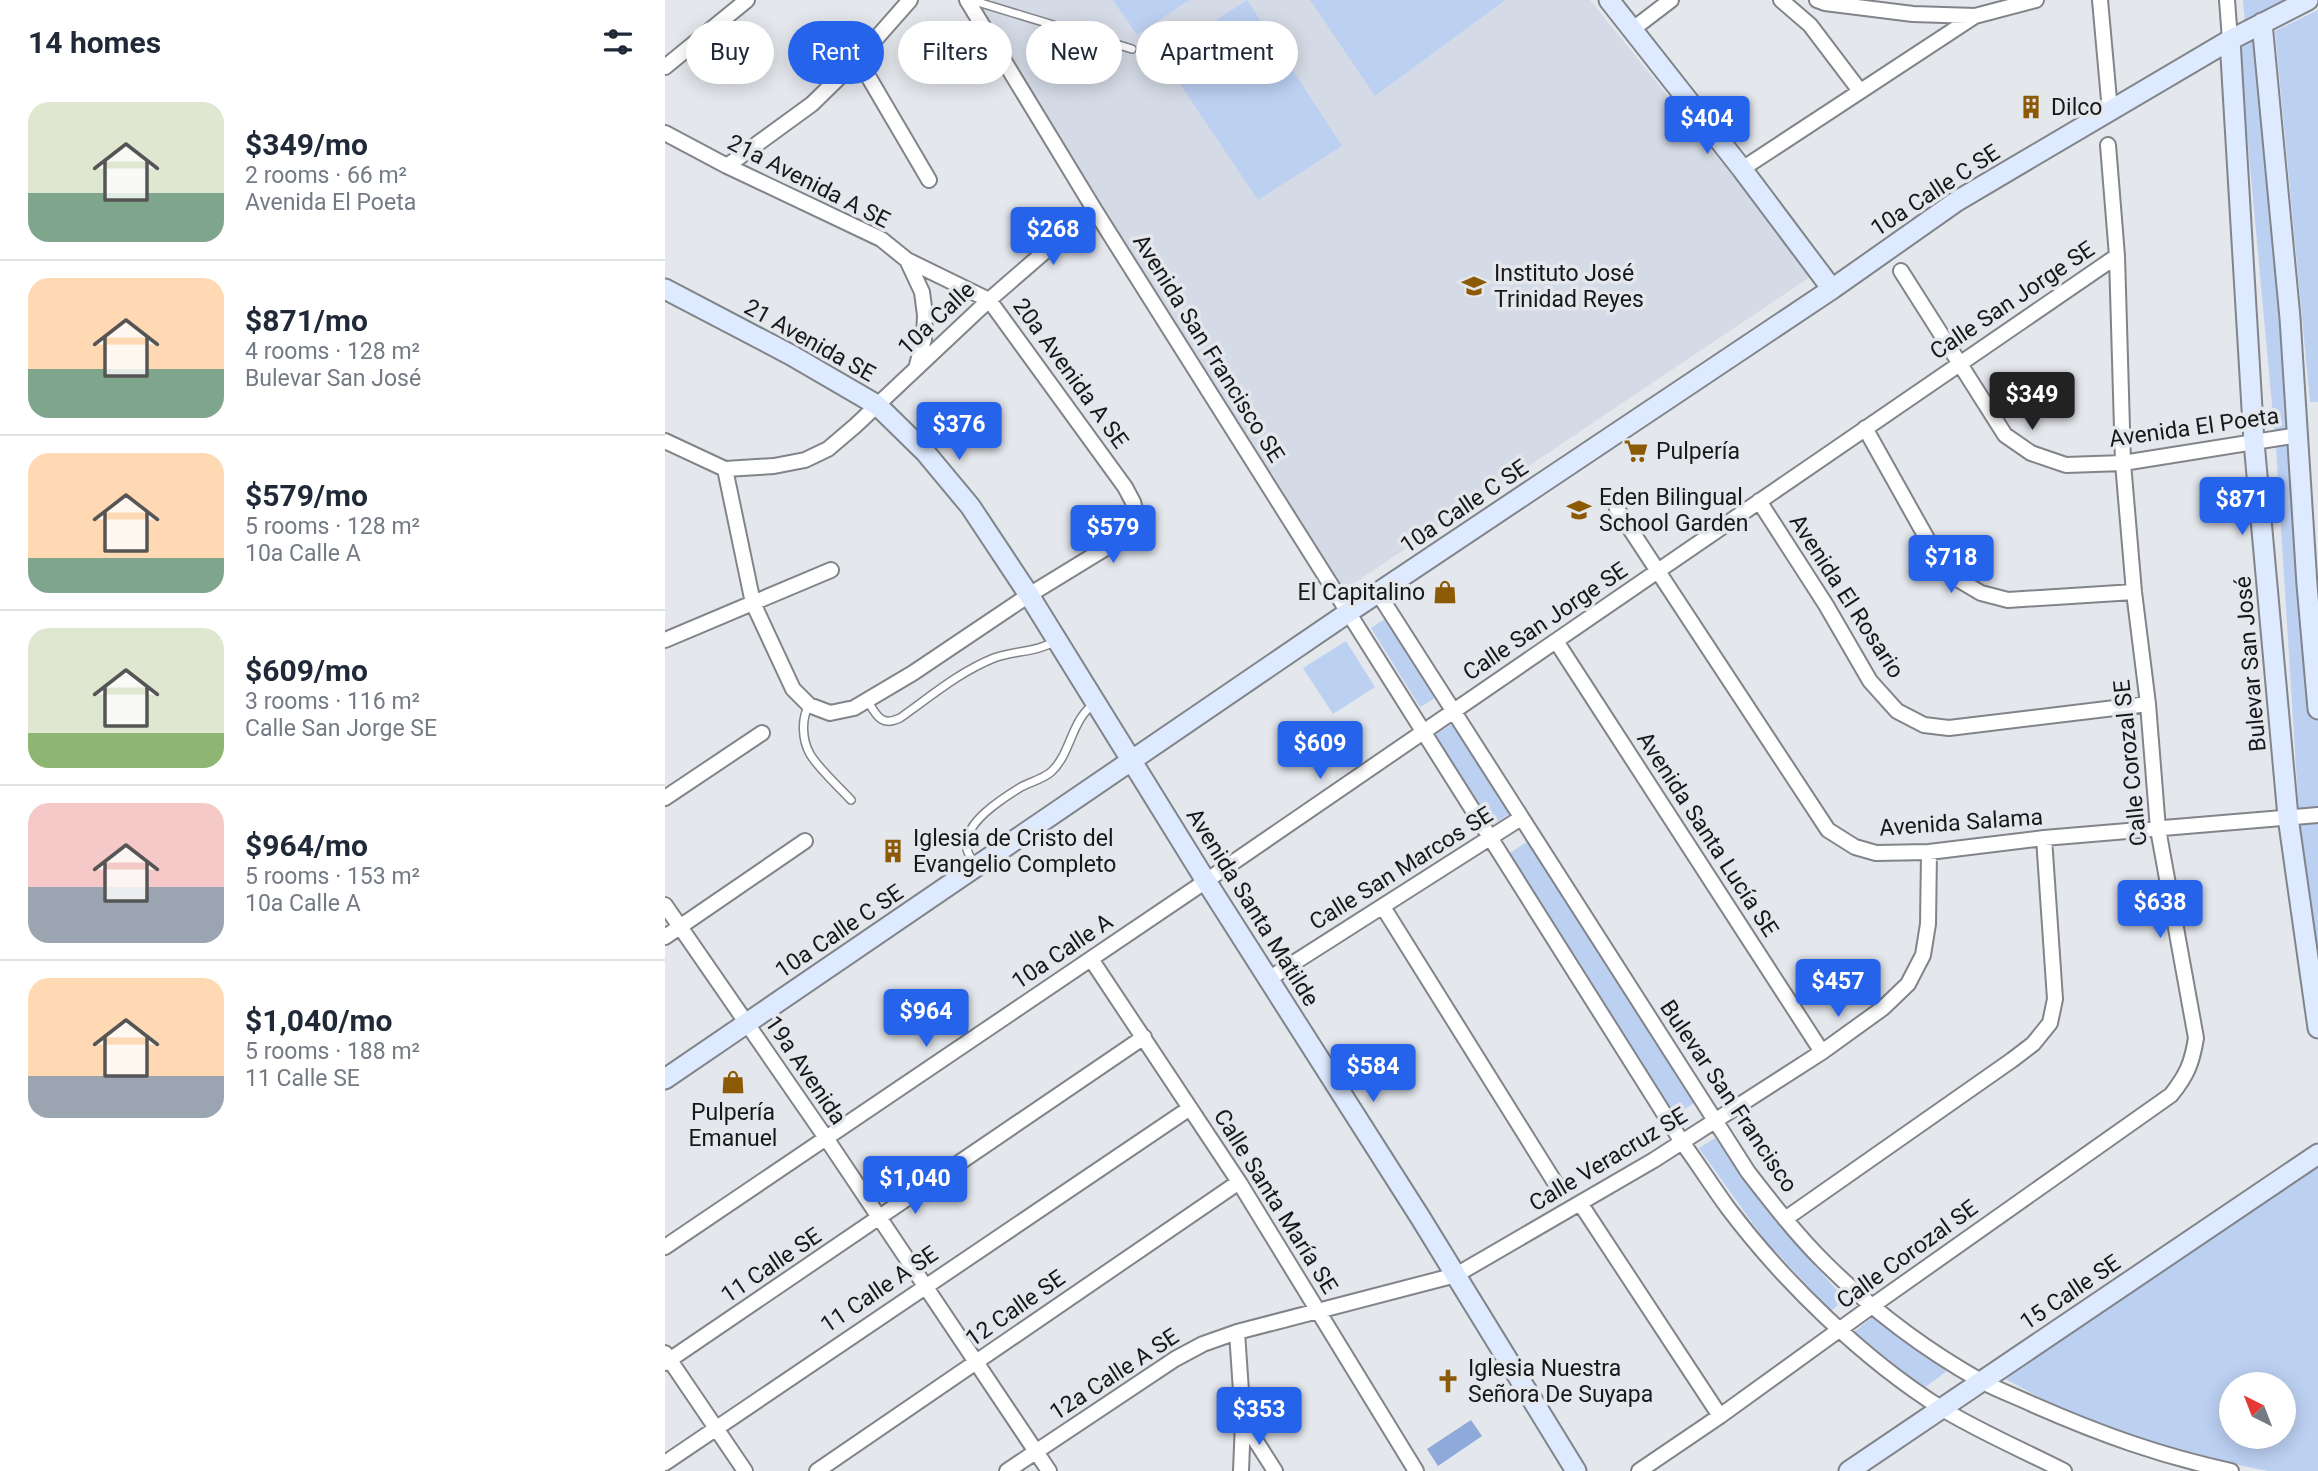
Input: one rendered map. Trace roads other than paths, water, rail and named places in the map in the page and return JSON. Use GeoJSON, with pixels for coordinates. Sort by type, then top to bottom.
{"type":"FeatureCollection","features":[{"type":"Feature","properties":{"kind":"street"},"geometry":{"type":"LineString","coordinates":[[665,67],[747,0]]}},
{"type":"Feature","properties":{"kind":"street"},"geometry":{"type":"LineString","coordinates":[[884,30],[910,0]]}},
{"type":"Feature","properties":{"kind":"street","name":"Avenida San Francisco SE"},"geometry":{"type":"LineString","coordinates":[[969,0],[1094,209],[1349,612]]}},
{"type":"Feature","properties":{"kind":"street"},"geometry":{"type":"LineString","coordinates":[[1609,0],[1832,289]]}},
{"type":"Feature","properties":{"kind":"street"},"geometry":{"type":"LineString","coordinates":[[1633,29],[1671,0]]}},
{"type":"Feature","properties":{"kind":"street"},"geometry":{"type":"LineString","coordinates":[[1781,0],[1810,25],[1860,91]]}},
{"type":"Feature","properties":{"kind":"street"},"geometry":{"type":"LineString","coordinates":[[1810,25],[1821,1],[1913,14],[1975,16],[2036,0]]}},
{"type":"Feature","properties":{"kind":"street"},"geometry":{"type":"LineString","coordinates":[[2100,0],[2110,111]]}},
{"type":"Feature","properties":{"kind":"street","name":"Bulevar San José"},"geometry":{"type":"LineString","coordinates":[[2227,0],[2254,442],[2288,817],[2318,1028]]}},
{"type":"Feature","properties":{"kind":"street","name":"10a Calle C SE"},"geometry":{"type":"LineString","coordinates":[[665,1079],[1349,612],[1832,289],[1957,201],[2230,40],[2308,0]]}},
{"type":"Feature","properties":{"kind":"street"},"geometry":{"type":"LineString","coordinates":[[1742,169],[1975,16]]}},
{"type":"Feature","properties":{"kind":"street"},"geometry":{"type":"LineString","coordinates":[[2263,23],[2298,435],[2312,555],[2318,709]]}},
{"type":"Feature","properties":{"kind":"street"},"geometry":{"type":"LineString","coordinates":[[727,166],[812,104],[832,84]]}},
{"type":"Feature","properties":{"kind":"street"},"geometry":{"type":"LineString","coordinates":[[873,84],[929,180]]}},
{"type":"Feature","properties":{"kind":"street","name":"21a Avenida A SE"},"geometry":{"type":"LineString","coordinates":[[665,133],[727,166],[881,239],[908,260],[922,292],[925,315],[924,339],[917,367]]}},
{"type":"Feature","properties":{"kind":"street","name":"Calle Corozal SE"},"geometry":{"type":"LineString","coordinates":[[1639,1471],[2171,1095],[2186,1076],[2196,1038],[2158,830],[2148,704],[2134,592],[2123,463],[2117,256],[2108,145]]}},
{"type":"Feature","properties":{"kind":"street","name":"10a Calle"},"geometry":{"type":"LineString","coordinates":[[725,469],[774,466],[805,460],[828,449],[989,299],[1094,209]]}},
{"type":"Feature","properties":{"kind":"street","name":"Calle San Jorge SE"},"geometry":{"type":"LineString","coordinates":[[1206,881],[2117,256]]}},
{"type":"Feature","properties":{"kind":"street","name":"20a Avenida A SE"},"geometry":{"type":"LineString","coordinates":[[908,260],[989,299],[1125,487],[1133,502],[1137,516],[1129,530],[1114,543],[1029,595]]}},
{"type":"Feature","properties":{"kind":"street","name":"Avenida El Poeta"},"geometry":{"type":"LineString","coordinates":[[1901,271],[2005,435],[2031,453],[2066,465],[2123,463],[2298,435]]}},
{"type":"Feature","properties":{"kind":"street","name":"21 Avenida SE"},"geometry":{"type":"LineString","coordinates":[[665,289],[791,355],[877,405],[925,452],[969,506],[1029,595],[1133,761]]}},
{"type":"Feature","properties":{"kind":"street"},"geometry":{"type":"LineString","coordinates":[[1865,428],[1935,553],[1959,580],[1981,593],[2008,600],[2134,592]]}},
{"type":"Feature","properties":{"kind":"street"},"geometry":{"type":"LineString","coordinates":[[665,441],[725,469],[753,603],[793,689],[809,705],[830,713],[854,708],[913,673],[1029,595]]}},
{"type":"Feature","properties":{"kind":"street","name":"Avenida El Rosario"},"geometry":{"type":"LineString","coordinates":[[1759,501],[1826,605],[1870,681],[1897,710],[1924,726],[1949,728],[2148,704]]}},
{"type":"Feature","properties":{"kind":"street","name":"Avenida Salama"},"geometry":{"type":"LineString","coordinates":[[1617,509],[1828,830],[1855,847],[1876,853],[1929,852],[2044,838],[2318,815]]}},
{"type":"Feature","properties":{"kind":"street"},"geometry":{"type":"LineString","coordinates":[[665,640],[831,570]]}},
{"type":"Feature","properties":{"kind":"street","name":"Bulevar San Francisco"},"geometry":{"type":"LineString","coordinates":[[1378,593],[1714,1121],[1748,1172],[1824,1262],[1872,1306],[1924,1346],[1982,1381],[2081,1426],[2176,1459],[2231,1471]]}},
{"type":"Feature","properties":{"kind":"street"},"geometry":{"type":"LineString","coordinates":[[1349,612],[1682,1142],[1729,1208],[1777,1267],[1840,1330],[1894,1374],[1942,1408],[2064,1471]]}},
{"type":"Feature","properties":{"kind":"street","name":"Avenida Santa Lucía SE"},"geometry":{"type":"LineString","coordinates":[[1556,641],[1822,1052]]}},
{"type":"Feature","properties":{"kind":"street"},"geometry":{"type":"LineString","coordinates":[[665,798],[762,733]]}},
{"type":"Feature","properties":{"kind":"street","name":"Avenida Santa Matilde"},"geometry":{"type":"LineString","coordinates":[[1133,761],[1576,1471]]}},
{"type":"Feature","properties":{"kind":"street","name":"Calle San Marcos SE"},"geometry":{"type":"LineString","coordinates":[[1270,978],[1521,818]]}},
{"type":"Feature","properties":{"kind":"street"},"geometry":{"type":"LineString","coordinates":[[1785,1219],[2012,1060],[2033,1044],[2050,1023],[2055,999],[2044,838]]}},
{"type":"Feature","properties":{"kind":"street"},"geometry":{"type":"LineString","coordinates":[[665,937],[805,841]]}},
{"type":"Feature","properties":{"kind":"street","name":"Calle Veracruz SE"},"geometry":{"type":"LineString","coordinates":[[1456,1275],[1682,1142],[1822,1052],[1882,1008],[1907,984],[1923,955],[1928,924],[1929,852]]}},
{"type":"Feature","properties":{"kind":"street","name":"10a Calle A"},"geometry":{"type":"LineString","coordinates":[[665,1247],[1206,881]]}},
{"type":"Feature","properties":{"kind":"street","name":"19a Avenida"},"geometry":{"type":"LineString","coordinates":[[665,905],[826,1138],[1049,1471]]}},
{"type":"Feature","properties":{"kind":"street"},"geometry":{"type":"LineString","coordinates":[[1383,907],[1559,1189]]}},
{"type":"Feature","properties":{"kind":"street","name":"Calle Santa María SE"},"geometry":{"type":"LineString","coordinates":[[1091,959],[1239,1182],[1416,1471]]}},
{"type":"Feature","properties":{"kind":"street","name":"11 Calle SE"},"geometry":{"type":"LineString","coordinates":[[667,1359],[880,1219],[1144,1037]]}},
{"type":"Feature","properties":{"kind":"street","name":"11 Calle A SE"},"geometry":{"type":"LineString","coordinates":[[665,1463],[1190,1108]]}},
{"type":"Feature","properties":{"kind":"street","name":"15 Calle SE"},"geometry":{"type":"LineString","coordinates":[[1849,1471],[2318,1154]]}},
{"type":"Feature","properties":{"kind":"street","name":"12 Calle SE"},"geometry":{"type":"LineString","coordinates":[[817,1471],[1239,1182]]}},
{"type":"Feature","properties":{"kind":"street"},"geometry":{"type":"LineString","coordinates":[[1580,1203],[1720,1416]]}},
{"type":"Feature","properties":{"kind":"street","name":"12a Calle A SE"},"geometry":{"type":"LineString","coordinates":[[1007,1471],[1175,1359],[1203,1344],[1237,1332],[1456,1275]]}},
{"type":"Feature","properties":{"kind":"street"},"geometry":{"type":"LineString","coordinates":[[1237,1332],[1243,1421],[1241,1471]]}},
{"type":"Feature","properties":{"kind":"street"},"geometry":{"type":"LineString","coordinates":[[667,1359],[745,1471]]}},
{"type":"Feature","properties":{"kind":"street"},"geometry":{"type":"LineString","coordinates":[[1243,1421],[1275,1471]]}},
{"type":"Feature","properties":{"kind":"lane"},"geometry":{"type":"LineString","coordinates":[[969,0],[1132,49]]}},
{"type":"Feature","properties":{"kind":"lane"},"geometry":{"type":"LineString","coordinates":[[867,700],[882,721],[890,723],[964,673],[996,657],[1045,648],[1057,640]]}},
{"type":"Feature","properties":{"kind":"lane"},"geometry":{"type":"LineString","coordinates":[[976,868],[966,848],[968,835],[981,814],[1021,787],[1051,772],[1086,709],[1096,702]]}},
{"type":"Feature","properties":{"kind":"lane"},"geometry":{"type":"LineString","coordinates":[[809,705],[804,713],[803,729],[809,754],[852,800]]}},
{"type":"Feature","properties":{"kind":"place","name":"Dilco"},"geometry":{"type":"Point","coordinates":[2031,107]}},
{"type":"Feature","properties":{"kind":"place","name":"Instituto José Trinidad Reyes"},"geometry":{"type":"Point","coordinates":[1474,286]}},
{"type":"Feature","properties":{"kind":"place","name":"Pulpería"},"geometry":{"type":"Point","coordinates":[1636,451]}},
{"type":"Feature","properties":{"kind":"place","name":"Eden Bilingual School Garden"},"geometry":{"type":"Point","coordinates":[1579,510]}},
{"type":"Feature","properties":{"kind":"place","name":"El Capitalino"},"geometry":{"type":"Point","coordinates":[1445,592]}},
{"type":"Feature","properties":{"kind":"place","name":"Iglesia de Cristo del Evangelio Completo"},"geometry":{"type":"Point","coordinates":[893,851]}},
{"type":"Feature","properties":{"kind":"place","name":"Pulpería Emanuel"},"geometry":{"type":"Point","coordinates":[733,1082]}},
{"type":"Feature","properties":{"kind":"place","name":"Iglesia Nuestra Señora De Suyapa"},"geometry":{"type":"Point","coordinates":[1448,1381]}}]}
